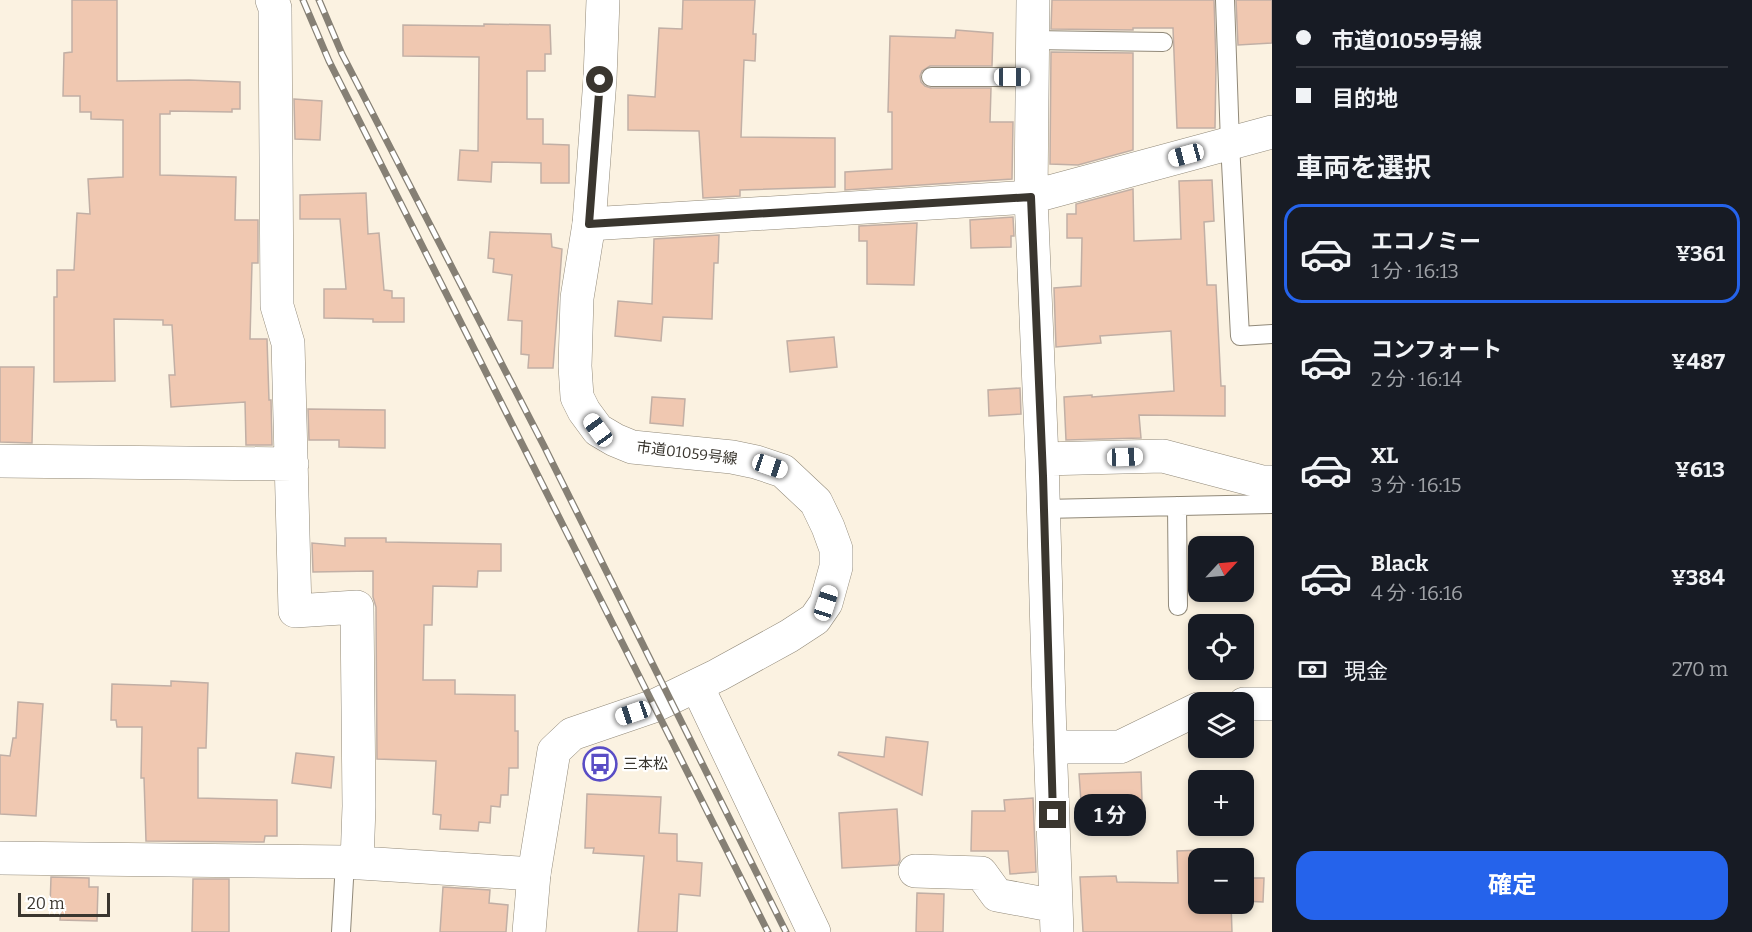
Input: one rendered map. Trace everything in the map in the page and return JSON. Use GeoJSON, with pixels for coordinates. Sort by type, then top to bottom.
{"type":"FeatureCollection","features":[{"type":"Feature","properties":{"kind":"street"},"geometry":{"type":"LineString","coordinates":[[272,0],[275,8],[277,306],[288,343],[295,611],[357,607],[359,794],[351,862]]}},
{"type":"Feature","properties":{"kind":"street","name":"市道01059号線"},"geometry":{"type":"LineString","coordinates":[[529,932],[534,874],[554,751],[572,734],[654,706],[697,686],[763,651],[815,619],[826,603],[836,567],[836,549],[816,502],[783,471],[732,457],[632,447],[598,430],[577,397],[575,366],[577,298],[589,224],[600,80],[603,0]]}},
{"type":"Feature","properties":{"kind":"street"},"geometry":{"type":"LineString","coordinates":[[915,871],[981,873],[997,895],[1056,919],[1044,509],[1031,197],[1033,0]]}},
{"type":"Feature","properties":{"kind":"street"},"geometry":{"type":"LineString","coordinates":[[589,224],[1031,197],[1272,132]]}},
{"type":"Feature","properties":{"kind":"street"},"geometry":{"type":"LineString","coordinates":[[1042,459],[1163,456],[1262,482],[1272,482]]}},
{"type":"Feature","properties":{"kind":"street"},"geometry":{"type":"LineString","coordinates":[[0,461],[292,464]]}},
{"type":"Feature","properties":{"kind":"street"},"geometry":{"type":"LineString","coordinates":[[697,686],[814,932]]}},
{"type":"Feature","properties":{"kind":"street"},"geometry":{"type":"LineString","coordinates":[[1254,704],[1272,704]]}},
{"type":"Feature","properties":{"kind":"street"},"geometry":{"type":"LineString","coordinates":[[1050,747],[1120,747],[1188,714]]}},
{"type":"Feature","properties":{"kind":"street"},"geometry":{"type":"LineString","coordinates":[[0,858],[351,862],[534,874]]}},
{"type":"Feature","properties":{"kind":"lane"},"geometry":{"type":"LineString","coordinates":[[1225,0],[1240,336],[1272,334]]}},
{"type":"Feature","properties":{"kind":"lane"},"geometry":{"type":"LineString","coordinates":[[1032,40],[1163,42]]}},
{"type":"Feature","properties":{"kind":"lane"},"geometry":{"type":"LineString","coordinates":[[931,77],[1032,77]]}},
{"type":"Feature","properties":{"kind":"lane"},"geometry":{"type":"LineString","coordinates":[[1044,509],[1272,504]]}},
{"type":"Feature","properties":{"kind":"lane"},"geometry":{"type":"LineString","coordinates":[[1178,506],[1178,606]]}},
{"type":"Feature","properties":{"kind":"lane"},"geometry":{"type":"LineString","coordinates":[[340,932],[351,862]]}},
{"type":"Feature","properties":{"kind":"building"},"geometry":{"type":"Polygon","coordinates":[[[72,0],[117,0],[117,81],[240,82],[240,109],[232,109],[232,112],[170,111],[170,114],[160,114],[160,175],[236,177],[235,220],[258,220],[258,263],[252,263],[250,339],[267,339],[272,445],[246,445],[245,402],[171,407],[169,375],[175,375],[172,325],[163,325],[163,320],[114,319],[115,381],[54,382],[54,297],[57,297],[57,270],[74,270],[77,213],[90,214],[88,179],[123,177],[123,120],[91,119],[91,112],[80,112],[80,96],[63,96],[64,53],[72,52],[72,0]]]}},
{"type":"Feature","properties":{"kind":"building"},"geometry":{"type":"Polygon","coordinates":[[[683,0],[755,0],[753,34],[756,34],[755,61],[744,60],[741,137],[835,138],[835,187],[740,190],[740,196],[703,198],[699,131],[628,130],[628,95],[655,97],[659,28],[682,29],[683,0]]]}},
{"type":"Feature","properties":{"kind":"building"},"geometry":{"type":"Polygon","coordinates":[[[1052,0],[1214,0],[1215,128],[1177,128],[1173,28],[1051,29],[1052,0]]]}},
{"type":"Feature","properties":{"kind":"building"},"geometry":{"type":"Polygon","coordinates":[[[1236,0],[1272,0],[1272,43],[1238,45],[1236,0]]]}},
{"type":"Feature","properties":{"kind":"building"},"geometry":{"type":"Polygon","coordinates":[[[484,24],[550,25],[551,54],[545,54],[545,71],[527,71],[527,119],[543,119],[543,144],[569,145],[569,183],[541,183],[541,163],[492,162],[491,182],[458,180],[460,150],[478,151],[479,57],[403,56],[403,25],[484,26],[484,24]]]}},
{"type":"Feature","properties":{"kind":"building"},"geometry":{"type":"Polygon","coordinates":[[[956,30],[993,33],[992,66],[930,66],[922,71],[921,82],[931,88],[991,88],[990,122],[1013,122],[1012,179],[845,190],[845,172],[892,169],[892,112],[888,112],[890,36],[955,38],[956,30]]]}},
{"type":"Feature","properties":{"kind":"building"},"geometry":{"type":"Polygon","coordinates":[[[1051,52],[1133,53],[1133,150],[1078,165],[1050,164],[1051,52]]]}},
{"type":"Feature","properties":{"kind":"building"},"geometry":{"type":"Polygon","coordinates":[[[294,99],[322,101],[320,140],[295,139],[294,99]]]}},
{"type":"Feature","properties":{"kind":"building"},"geometry":{"type":"Polygon","coordinates":[[[1212,180],[1214,221],[1204,222],[1207,285],[1216,285],[1221,386],[1225,386],[1225,416],[1139,415],[1141,438],[1066,440],[1064,397],[1174,391],[1171,331],[1100,336],[1101,343],[1056,347],[1054,288],[1081,286],[1082,238],[1067,238],[1067,214],[1076,214],[1076,204],[1133,189],[1134,241],[1181,239],[1179,181],[1212,180]]]}},
{"type":"Feature","properties":{"kind":"building"},"geometry":{"type":"Polygon","coordinates":[[[366,193],[368,234],[379,233],[384,290],[392,291],[392,298],[404,298],[404,322],[324,318],[324,289],[346,289],[340,219],[300,219],[300,195],[366,193]]]}},
{"type":"Feature","properties":{"kind":"building"},"geometry":{"type":"Polygon","coordinates":[[[1013,217],[1014,236],[1011,236],[1011,247],[971,248],[970,220],[1013,217]]]}},
{"type":"Feature","properties":{"kind":"building"},"geometry":{"type":"Polygon","coordinates":[[[917,223],[914,285],[867,284],[867,241],[859,241],[859,226],[917,223]]]}},
{"type":"Feature","properties":{"kind":"building"},"geometry":{"type":"Polygon","coordinates":[[[490,232],[551,234],[552,247],[562,249],[553,368],[528,368],[529,355],[521,354],[522,321],[508,320],[512,275],[493,272],[494,259],[488,258],[490,232]]]}},
{"type":"Feature","properties":{"kind":"building"},"geometry":{"type":"Polygon","coordinates":[[[719,235],[718,263],[714,263],[712,319],[663,317],[661,341],[615,336],[618,301],[652,304],[654,239],[719,235]]]}},
{"type":"Feature","properties":{"kind":"building"},"geometry":{"type":"Polygon","coordinates":[[[834,337],[837,367],[790,372],[787,341],[834,337]]]}},
{"type":"Feature","properties":{"kind":"building"},"geometry":{"type":"Polygon","coordinates":[[[0,367],[34,367],[32,443],[0,442],[0,367]]]}},
{"type":"Feature","properties":{"kind":"building"},"geometry":{"type":"Polygon","coordinates":[[[1020,388],[1021,414],[989,416],[988,390],[1020,388]]]}},
{"type":"Feature","properties":{"kind":"building"},"geometry":{"type":"Polygon","coordinates":[[[652,397],[685,399],[683,426],[650,423],[652,397]]]}},
{"type":"Feature","properties":{"kind":"building"},"geometry":{"type":"Polygon","coordinates":[[[308,409],[385,410],[385,448],[339,447],[339,440],[309,440],[308,409]]]}},
{"type":"Feature","properties":{"kind":"building"},"geometry":{"type":"Polygon","coordinates":[[[345,538],[386,538],[386,542],[501,544],[501,571],[478,571],[477,587],[433,586],[432,625],[424,625],[423,680],[455,680],[455,694],[515,695],[518,768],[509,768],[508,795],[501,795],[500,807],[491,806],[490,823],[479,822],[478,831],[440,829],[441,815],[433,814],[436,761],[377,759],[376,607],[373,597],[373,571],[313,572],[312,543],[345,546],[345,538]]]}},
{"type":"Feature","properties":{"kind":"building"},"geometry":{"type":"Polygon","coordinates":[[[171,681],[208,683],[206,748],[198,748],[198,798],[277,800],[277,836],[265,836],[264,842],[146,841],[144,778],[141,778],[142,727],[117,727],[116,720],[111,720],[112,684],[171,686],[171,681]]]}},
{"type":"Feature","properties":{"kind":"building"},"geometry":{"type":"Polygon","coordinates":[[[18,702],[43,704],[36,816],[0,814],[0,755],[10,756],[13,738],[16,738],[18,702]]]}},
{"type":"Feature","properties":{"kind":"building"},"geometry":{"type":"Polygon","coordinates":[[[886,737],[928,742],[922,795],[838,755],[839,752],[884,757],[886,737]]]}},
{"type":"Feature","properties":{"kind":"building"},"geometry":{"type":"Polygon","coordinates":[[[296,753],[334,757],[331,788],[292,783],[296,753]]]}},
{"type":"Feature","properties":{"kind":"building"},"geometry":{"type":"Polygon","coordinates":[[[1141,772],[1142,800],[1081,802],[1079,774],[1141,772]]]}},
{"type":"Feature","properties":{"kind":"building"},"geometry":{"type":"Polygon","coordinates":[[[587,794],[661,797],[659,833],[677,834],[677,861],[702,863],[700,896],[679,894],[677,932],[638,932],[644,856],[593,853],[594,848],[585,848],[587,794]]]}},
{"type":"Feature","properties":{"kind":"building"},"geometry":{"type":"Polygon","coordinates":[[[1033,798],[1036,872],[1010,874],[1008,851],[971,851],[972,811],[1005,811],[1004,800],[1033,798]]]}},
{"type":"Feature","properties":{"kind":"building"},"geometry":{"type":"Polygon","coordinates":[[[897,809],[900,860],[898,865],[842,868],[839,813],[897,809]]]}},
{"type":"Feature","properties":{"kind":"building"},"geometry":{"type":"Polygon","coordinates":[[[1177,851],[1188,851],[1188,914],[1231,914],[1232,932],[1083,932],[1080,877],[1116,876],[1117,882],[1178,883],[1177,851]]]}},
{"type":"Feature","properties":{"kind":"building"},"geometry":{"type":"Polygon","coordinates":[[[51,877],[89,878],[89,887],[98,887],[97,921],[60,920],[61,907],[50,907],[51,877]]]}},
{"type":"Feature","properties":{"kind":"building"},"geometry":{"type":"Polygon","coordinates":[[[1254,878],[1264,878],[1263,902],[1254,902],[1254,878]]]}},
{"type":"Feature","properties":{"kind":"building"},"geometry":{"type":"Polygon","coordinates":[[[193,879],[229,879],[229,932],[192,932],[193,879]]]}},
{"type":"Feature","properties":{"kind":"building"},"geometry":{"type":"Polygon","coordinates":[[[443,887],[490,890],[489,903],[508,905],[506,932],[440,932],[443,887]]]}},
{"type":"Feature","properties":{"kind":"building"},"geometry":{"type":"Polygon","coordinates":[[[917,893],[944,894],[943,932],[916,932],[917,893]]]}},
{"type":"Feature","properties":{"kind":"railway"},"geometry":{"type":"LineString","coordinates":[[303,0],[329,61],[768,932]]}},
{"type":"Feature","properties":{"kind":"railway"},"geometry":{"type":"LineString","coordinates":[[319,0],[342,54],[544,446],[786,932]]}},
{"type":"Feature","properties":{"kind":"place","name":"三本松"},"geometry":{"type":"Point","coordinates":[600,764]}},
{"type":"Feature","properties":{"kind":"route"},"geometry":{"type":"LineString","coordinates":[[600,80],[589,224],[1031,197],[1043,476],[1053,815]]}}]}
